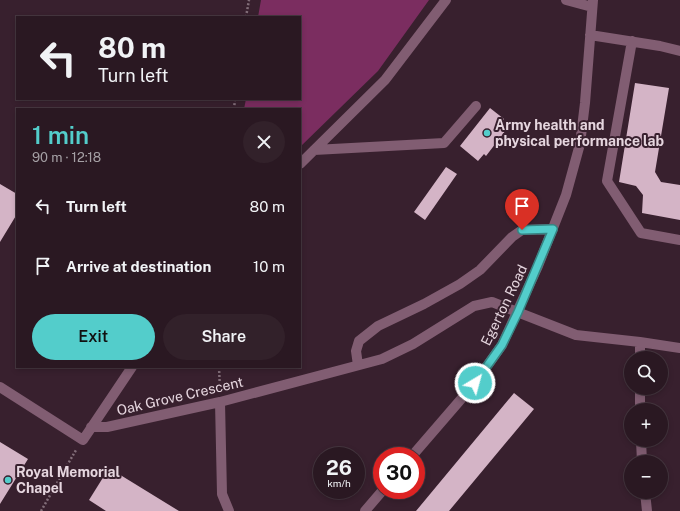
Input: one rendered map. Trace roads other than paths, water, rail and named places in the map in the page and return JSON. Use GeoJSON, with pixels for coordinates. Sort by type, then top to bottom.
{"type":"FeatureCollection","features":[{"type":"Feature","properties":{"kind":"street"},"geometry":{"type":"LineString","coordinates":[[301,163],[385,80],[446,0]]}},
{"type":"Feature","properties":{"kind":"street"},"geometry":{"type":"LineString","coordinates":[[566,0],[592,4]]}},
{"type":"Feature","properties":{"kind":"street","name":"Egerton Road"},"geometry":{"type":"LineString","coordinates":[[420,447],[475,383],[502,345],[518,312],[553,229],[566,195],[580,144],[585,103],[592,4]]}},
{"type":"Feature","properties":{"kind":"street"},"geometry":{"type":"LineString","coordinates":[[590,35],[632,41],[680,51]]}},
{"type":"Feature","properties":{"kind":"street"},"geometry":{"type":"LineString","coordinates":[[632,41],[607,181],[641,233],[680,240]]}},
{"type":"Feature","properties":{"kind":"street"},"geometry":{"type":"LineString","coordinates":[[314,150],[444,143],[476,106]]}},
{"type":"Feature","properties":{"kind":"street"},"geometry":{"type":"LineString","coordinates":[[358,365],[356,351],[359,341],[378,326],[424,304],[460,284],[480,270],[512,237],[522,230],[553,229]]}},
{"type":"Feature","properties":{"kind":"street","name":"Oak Grove Crescent"},"geometry":{"type":"LineString","coordinates":[[91,427],[107,427],[220,402],[382,359],[412,344],[474,306],[492,302],[576,336],[640,342],[680,348]]}},
{"type":"Feature","properties":{"kind":"street"},"geometry":{"type":"LineString","coordinates":[[640,342],[640,351]]}},
{"type":"Feature","properties":{"kind":"street"},"geometry":{"type":"LineString","coordinates":[[0,387],[83,440],[131,368]]}},
{"type":"Feature","properties":{"kind":"street"},"geometry":{"type":"LineString","coordinates":[[220,402],[222,494],[229,511]]}},
{"type":"Feature","properties":{"kind":"street"},"geometry":{"type":"LineString","coordinates":[[365,511],[375,499]]}},
{"type":"Feature","properties":{"kind":"street"},"geometry":{"type":"LineString","coordinates":[[645,499],[646,511]]}},
{"type":"Feature","properties":{"kind":"place","name":"Army health and physical performance lab"},"geometry":{"type":"Point","coordinates":[487,133]}},
{"type":"Feature","properties":{"kind":"place","name":"Royal Memorial Chapel"},"geometry":{"type":"Point","coordinates":[8,480]}}]}
